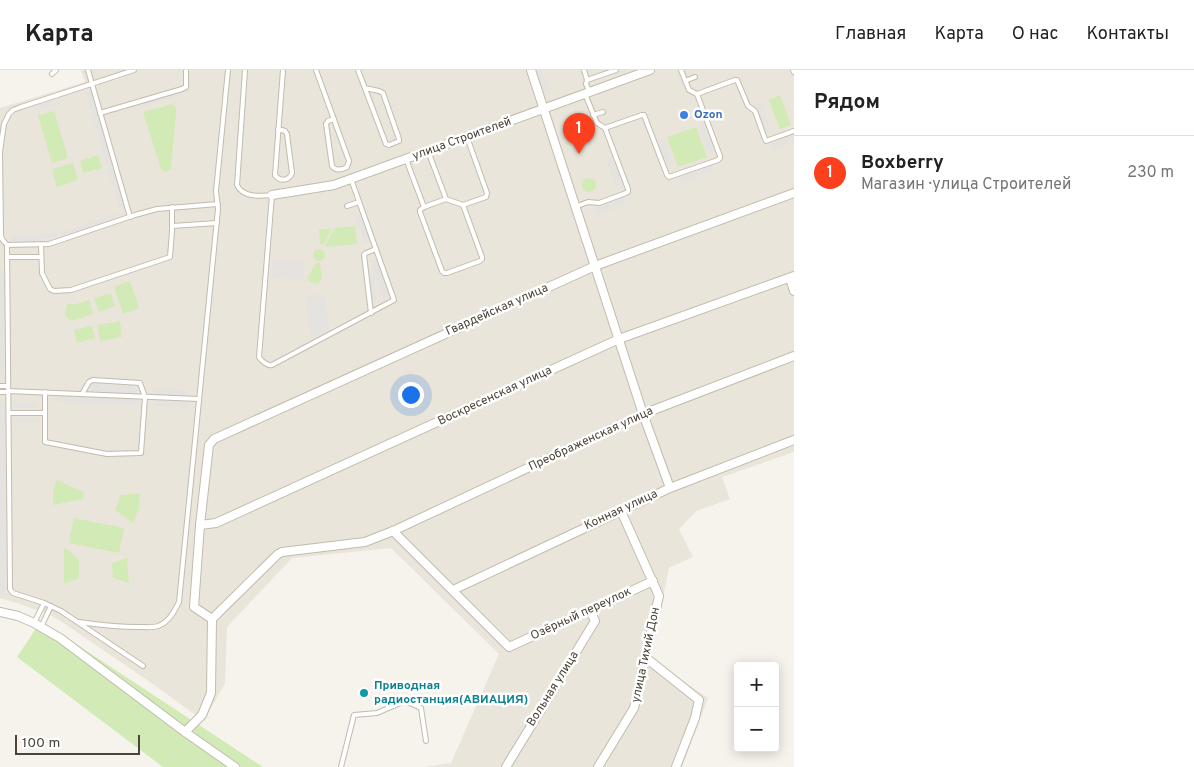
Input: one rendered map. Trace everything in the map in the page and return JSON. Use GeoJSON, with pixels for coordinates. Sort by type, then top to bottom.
{"type":"FeatureCollection","features":[{"type":"Feature","properties":{"kind":"street"},"geometry":{"type":"LineString","coordinates":[[531,70],[643,414],[670,488]]}},
{"type":"Feature","properties":{"kind":"street","name":"улица Строителей"},"geometry":{"type":"LineString","coordinates":[[272,194],[334,186],[650,70]]}},
{"type":"Feature","properties":{"kind":"street","name":"Гвардейская улица"},"geometry":{"type":"LineString","coordinates":[[200,526],[208,445],[214,439],[595,266],[794,193]]}},
{"type":"Feature","properties":{"kind":"street"},"geometry":{"type":"LineString","coordinates":[[792,277],[794,290]]}},
{"type":"Feature","properties":{"kind":"street","name":"Воскресенская улица"},"geometry":{"type":"LineString","coordinates":[[200,526],[216,524],[620,339],[792,277]]}},
{"type":"Feature","properties":{"kind":"street","name":"Преображенская улица"},"geometry":{"type":"LineString","coordinates":[[212,619],[282,552],[365,542],[393,531],[643,414],[794,356]]}},
{"type":"Feature","properties":{"kind":"street","name":"Конная улица"},"geometry":{"type":"LineString","coordinates":[[453,590],[670,488],[794,440]]}},
{"type":"Feature","properties":{"kind":"street","name":"улица Тихий Дон"},"geometry":{"type":"LineString","coordinates":[[598,767],[634,708],[658,596],[621,511]]}},
{"type":"Feature","properties":{"kind":"street"},"geometry":{"type":"LineString","coordinates":[[185,732],[202,715],[211,693],[212,619],[194,607],[200,526]]}},
{"type":"Feature","properties":{"kind":"street"},"geometry":{"type":"LineString","coordinates":[[393,531],[453,590]]}},
{"type":"Feature","properties":{"kind":"street","name":"Озёрный переулок"},"geometry":{"type":"LineString","coordinates":[[453,590],[509,647],[653,581]]}},
{"type":"Feature","properties":{"kind":"street","name":"Вольная улица"},"geometry":{"type":"LineString","coordinates":[[506,767],[595,621],[590,610]]}},
{"type":"Feature","properties":{"kind":"street"},"geometry":{"type":"LineString","coordinates":[[0,612],[18,616],[60,638],[235,767]]}},
{"type":"Feature","properties":{"kind":"street"},"geometry":{"type":"LineString","coordinates":[[645,658],[700,700],[676,767]]}},
{"type":"Feature","properties":{"kind":"lane"},"geometry":{"type":"LineString","coordinates":[[52,74],[56,70]]}},
{"type":"Feature","properties":{"kind":"lane"},"geometry":{"type":"LineString","coordinates":[[88,70],[130,217]]}},
{"type":"Feature","properties":{"kind":"lane"},"geometry":{"type":"LineString","coordinates":[[134,70],[21,107],[9,114],[4,124],[0,152],[1,235],[7,245],[10,589],[13,593],[44,602],[61,611],[143,666]]}},
{"type":"Feature","properties":{"kind":"lane"},"geometry":{"type":"LineString","coordinates":[[100,113],[182,89],[186,87],[186,70]]}},
{"type":"Feature","properties":{"kind":"lane"},"geometry":{"type":"LineString","coordinates":[[77,622],[118,627],[148,628],[165,622],[174,612],[179,602],[217,223],[218,204],[216,191],[228,70]]}},
{"type":"Feature","properties":{"kind":"lane"},"geometry":{"type":"LineString","coordinates":[[246,70],[237,185],[244,193],[252,195],[272,194],[260,358],[268,365],[272,365],[394,300],[351,179]]}},
{"type":"Feature","properties":{"kind":"lane"},"geometry":{"type":"LineString","coordinates":[[278,129],[285,131],[287,134],[292,173],[290,178],[284,180],[279,179],[275,175],[278,129],[283,70]]}},
{"type":"Feature","properties":{"kind":"lane"},"geometry":{"type":"LineString","coordinates":[[316,70],[334,119],[349,162],[347,167],[342,170],[335,169],[332,166],[326,124],[334,119]]}},
{"type":"Feature","properties":{"kind":"lane"},"geometry":{"type":"LineString","coordinates":[[358,70],[386,144],[389,146],[400,141],[381,92],[365,88]]}},
{"type":"Feature","properties":{"kind":"lane"},"geometry":{"type":"LineString","coordinates":[[575,207],[588,202],[599,203],[628,192],[605,128],[597,123],[594,115],[587,93],[587,80],[584,70]]}},
{"type":"Feature","properties":{"kind":"lane"},"geometry":{"type":"LineString","coordinates":[[587,80],[616,70]]}},
{"type":"Feature","properties":{"kind":"lane"},"geometry":{"type":"LineString","coordinates":[[605,128],[642,114],[644,115],[669,177],[718,160],[720,156],[697,94],[689,90],[681,70]]}},
{"type":"Feature","properties":{"kind":"lane"},"geometry":{"type":"LineString","coordinates":[[685,81],[695,78]]}},
{"type":"Feature","properties":{"kind":"lane"},"geometry":{"type":"LineString","coordinates":[[697,94],[737,80],[747,104],[754,111],[766,141],[794,132]]}},
{"type":"Feature","properties":{"kind":"lane"},"geometry":{"type":"LineString","coordinates":[[594,115],[602,112]]}},
{"type":"Feature","properties":{"kind":"lane"},"geometry":{"type":"LineString","coordinates":[[463,205],[482,259],[444,273],[420,210],[446,199],[463,205],[487,196],[466,137]]}},
{"type":"Feature","properties":{"kind":"lane"},"geometry":{"type":"LineString","coordinates":[[428,151],[446,199]]}},
{"type":"Feature","properties":{"kind":"lane"},"geometry":{"type":"LineString","coordinates":[[406,159],[424,207]]}},
{"type":"Feature","properties":{"kind":"lane"},"geometry":{"type":"LineString","coordinates":[[347,206],[359,202]]}},
{"type":"Feature","properties":{"kind":"lane"},"geometry":{"type":"LineString","coordinates":[[7,245],[52,244],[157,209],[218,204]]}},
{"type":"Feature","properties":{"kind":"lane"},"geometry":{"type":"LineString","coordinates":[[41,245],[42,273],[50,289],[54,291],[71,290],[167,258],[170,254],[172,207]]}},
{"type":"Feature","properties":{"kind":"lane"},"geometry":{"type":"LineString","coordinates":[[172,226],[217,223]]}},
{"type":"Feature","properties":{"kind":"lane"},"geometry":{"type":"LineString","coordinates":[[370,313],[364,255],[376,249]]}},
{"type":"Feature","properties":{"kind":"lane"},"geometry":{"type":"LineString","coordinates":[[0,252],[7,252]]}},
{"type":"Feature","properties":{"kind":"lane"},"geometry":{"type":"LineString","coordinates":[[0,259],[41,257]]}},
{"type":"Feature","properties":{"kind":"lane"},"geometry":{"type":"LineString","coordinates":[[45,392],[45,442],[108,454],[138,454],[142,452],[145,397],[140,383],[91,380],[82,394]]}},
{"type":"Feature","properties":{"kind":"lane"},"geometry":{"type":"LineString","coordinates":[[0,386],[8,390]]}},
{"type":"Feature","properties":{"kind":"lane"},"geometry":{"type":"LineString","coordinates":[[0,392],[8,390],[199,399]]}},
{"type":"Feature","properties":{"kind":"lane"},"geometry":{"type":"LineString","coordinates":[[8,413],[45,413]]}},
{"type":"Feature","properties":{"kind":"lane"},"geometry":{"type":"LineString","coordinates":[[38,625],[44,602]]}},
{"type":"Feature","properties":{"kind":"lane"},"geometry":{"type":"LineString","coordinates":[[38,625],[51,606]]}},
{"type":"Feature","properties":{"kind":"lane"},"geometry":{"type":"LineString","coordinates":[[341,767],[354,715],[377,713],[405,701],[421,708],[426,741]]}},
{"type":"Feature","properties":{"kind":"shaded area"},"geometry":{"type":"Polygon","coordinates":[[[81,70],[794,70],[794,452],[722,477],[730,499],[696,511],[679,529],[693,557],[669,568],[650,659],[708,698],[682,767],[424,767],[451,763],[499,654],[391,548],[292,558],[227,627],[225,683],[204,721],[59,620],[50,615],[0,598],[0,108],[85,82],[81,70]]]}},
{"type":"Feature","properties":{"kind":"shaded area"},"geometry":{"type":"Polygon","coordinates":[[[535,70],[541,70],[549,90],[543,92],[535,70]]]}},
{"type":"Feature","properties":{"kind":"shaded area"},"geometry":{"type":"Polygon","coordinates":[[[188,89],[189,93],[136,108],[135,104],[188,89]]]}},
{"type":"Feature","properties":{"kind":"shaded area"},"geometry":{"type":"Polygon","coordinates":[[[91,92],[124,207],[119,208],[86,93],[91,92]]]}},
{"type":"Feature","properties":{"kind":"shaded area"},"geometry":{"type":"Polygon","coordinates":[[[58,99],[59,104],[36,111],[35,106],[58,99]]]}},
{"type":"Feature","properties":{"kind":"shaded area"},"geometry":{"type":"Polygon","coordinates":[[[761,102],[771,130],[765,132],[755,104],[761,102]]]}},
{"type":"Feature","properties":{"kind":"shaded area"},"geometry":{"type":"Polygon","coordinates":[[[705,123],[715,151],[708,153],[698,125],[705,123]]]}},
{"type":"Feature","properties":{"kind":"shaded area"},"geometry":{"type":"Polygon","coordinates":[[[794,135],[794,142],[773,150],[770,144],[794,135]]]}},
{"type":"Feature","properties":{"kind":"shaded area"},"geometry":{"type":"Polygon","coordinates":[[[664,138],[674,164],[668,167],[658,140],[664,138]]]}},
{"type":"Feature","properties":{"kind":"shaded area"},"geometry":{"type":"Polygon","coordinates":[[[612,156],[622,184],[616,187],[606,159],[612,156]]]}},
{"type":"Feature","properties":{"kind":"shaded area"},"geometry":{"type":"Polygon","coordinates":[[[713,165],[715,171],[682,184],[679,177],[713,165]]]}},
{"type":"Feature","properties":{"kind":"shaded area"},"geometry":{"type":"Polygon","coordinates":[[[624,197],[626,204],[596,215],[594,208],[624,197]]]}},
{"type":"Feature","properties":{"kind":"shaded area"},"geometry":{"type":"Polygon","coordinates":[[[117,213],[118,218],[62,237],[60,233],[117,213]]]}},
{"type":"Feature","properties":{"kind":"shaded area"},"geometry":{"type":"Polygon","coordinates":[[[360,213],[371,241],[365,244],[355,215],[360,213]]]}},
{"type":"Feature","properties":{"kind":"shaded area"},"geometry":{"type":"Polygon","coordinates":[[[57,232],[58,237],[31,241],[11,241],[11,236],[30,236],[57,232]]]}},
{"type":"Feature","properties":{"kind":"shaded area"},"geometry":{"type":"Polygon","coordinates":[[[376,258],[390,297],[384,300],[370,260],[376,258]]]}},
{"type":"Feature","properties":{"kind":"shaded area"},"geometry":{"type":"Polygon","coordinates":[[[273,259],[304,262],[303,280],[272,278],[273,259]]]}},
{"type":"Feature","properties":{"kind":"shaded area"},"geometry":{"type":"Polygon","coordinates":[[[0,269],[4,269],[4,375],[0,375],[0,269]]]}},
{"type":"Feature","properties":{"kind":"shaded area"},"geometry":{"type":"Polygon","coordinates":[[[374,274],[376,301],[371,302],[368,275],[374,274]]]}},
{"type":"Feature","properties":{"kind":"shaded area"},"geometry":{"type":"Polygon","coordinates":[[[325,294],[329,330],[311,339],[305,296],[325,294]]]}},
{"type":"Feature","properties":{"kind":"shaded area"},"geometry":{"type":"Polygon","coordinates":[[[91,384],[136,386],[136,393],[91,391],[91,384]]]}},
{"type":"Feature","properties":{"kind":"shaded area"},"geometry":{"type":"Polygon","coordinates":[[[154,389],[188,390],[187,396],[154,395],[154,389]]]}},
{"type":"Feature","properties":{"kind":"shaded area"},"geometry":{"type":"Polygon","coordinates":[[[56,395],[138,399],[138,405],[55,402],[56,395]]]}},
{"type":"Feature","properties":{"kind":"shaded area"},"geometry":{"type":"Polygon","coordinates":[[[155,400],[187,402],[187,408],[155,406],[155,400]]]}},
{"type":"Feature","properties":{"kind":"shaded area"},"geometry":{"type":"Polygon","coordinates":[[[0,402],[5,402],[6,595],[0,595],[0,402]]]}},
{"type":"Feature","properties":{"kind":"shaded area"},"geometry":{"type":"Polygon","coordinates":[[[14,403],[38,403],[38,408],[14,408],[14,403]]]}},
{"type":"Feature","properties":{"kind":"shaded area"},"geometry":{"type":"Polygon","coordinates":[[[15,417],[39,417],[39,422],[15,422],[15,417]]]}},
{"type":"Feature","properties":{"kind":"green space"},"geometry":{"type":"Polygon","coordinates":[[[780,95],[791,125],[780,129],[769,100],[780,95]]]}},
{"type":"Feature","properties":{"kind":"green space"},"geometry":{"type":"Polygon","coordinates":[[[173,104],[176,113],[171,168],[169,171],[164,172],[161,169],[143,112],[173,104]]]}},
{"type":"Feature","properties":{"kind":"green space"},"geometry":{"type":"Polygon","coordinates":[[[54,111],[68,158],[52,163],[38,115],[54,111]]]}},
{"type":"Feature","properties":{"kind":"green space"},"geometry":{"type":"Polygon","coordinates":[[[696,127],[707,157],[678,167],[667,137],[696,127]]]}},
{"type":"Feature","properties":{"kind":"green space"},"geometry":{"type":"Polygon","coordinates":[[[98,155],[102,168],[83,173],[80,161],[98,155]]]}},
{"type":"Feature","properties":{"kind":"green space"},"geometry":{"type":"Polygon","coordinates":[[[73,163],[78,180],[57,187],[52,169],[73,163]]]}},
{"type":"Feature","properties":{"kind":"green space"},"geometry":{"type":"Polygon","coordinates":[[[589,178],[594,180],[596,185],[594,190],[589,192],[584,190],[582,185],[584,180],[589,178]]]}},
{"type":"Feature","properties":{"kind":"green space"},"geometry":{"type":"Polygon","coordinates":[[[355,226],[357,244],[327,247],[325,245],[335,228],[355,226]]]}},
{"type":"Feature","properties":{"kind":"green space"},"geometry":{"type":"Polygon","coordinates":[[[332,228],[324,244],[320,244],[319,230],[332,228]]]}},
{"type":"Feature","properties":{"kind":"green space"},"geometry":{"type":"Polygon","coordinates":[[[317,249],[321,249],[325,255],[321,261],[317,261],[313,257],[313,253],[317,249]]]}},
{"type":"Feature","properties":{"kind":"green space"},"geometry":{"type":"Polygon","coordinates":[[[316,263],[320,263],[322,280],[316,284],[307,278],[316,263]]]}},
{"type":"Feature","properties":{"kind":"green space"},"geometry":{"type":"Polygon","coordinates":[[[130,281],[139,308],[123,314],[114,287],[130,281]]]}},
{"type":"Feature","properties":{"kind":"green space"},"geometry":{"type":"Polygon","coordinates":[[[111,293],[115,306],[99,312],[94,298],[111,293]]]}},
{"type":"Feature","properties":{"kind":"green space"},"geometry":{"type":"Polygon","coordinates":[[[89,300],[93,314],[72,321],[68,319],[65,315],[67,304],[76,304],[89,300]]]}},
{"type":"Feature","properties":{"kind":"green space"},"geometry":{"type":"Polygon","coordinates":[[[120,321],[122,337],[100,341],[97,325],[120,321]]]}},
{"type":"Feature","properties":{"kind":"green space"},"geometry":{"type":"Polygon","coordinates":[[[92,326],[95,338],[77,343],[74,330],[92,326]]]}},
{"type":"Feature","properties":{"kind":"green space"},"geometry":{"type":"Polygon","coordinates":[[[57,480],[84,492],[83,499],[53,505],[53,490],[57,480]]]}},
{"type":"Feature","properties":{"kind":"green space"},"geometry":{"type":"Polygon","coordinates":[[[140,493],[139,509],[133,523],[115,510],[120,495],[140,493]]]}},
{"type":"Feature","properties":{"kind":"green space"},"geometry":{"type":"Polygon","coordinates":[[[74,518],[124,528],[119,553],[69,543],[74,518]]]}},
{"type":"Feature","properties":{"kind":"green space"},"geometry":{"type":"Polygon","coordinates":[[[64,547],[79,559],[79,578],[64,584],[64,547]]]}},
{"type":"Feature","properties":{"kind":"green space"},"geometry":{"type":"Polygon","coordinates":[[[127,558],[129,583],[113,578],[112,563],[127,558]]]}},
{"type":"Feature","properties":{"kind":"green space"},"geometry":{"type":"Polygon","coordinates":[[[41,621],[263,767],[163,767],[17,657],[41,621]]]}},
{"type":"Feature","properties":{"kind":"place","name":"Ozon"},"geometry":{"type":"Point","coordinates":[684,115]}},
{"type":"Feature","properties":{"kind":"place","name":"Boxberry"},"geometry":{"type":"Point","coordinates":[579,154]}},
{"type":"Feature","properties":{"kind":"place","name":"Приводная радиостанция(АВИАЦИЯ)"},"geometry":{"type":"Point","coordinates":[364,693]}}]}
